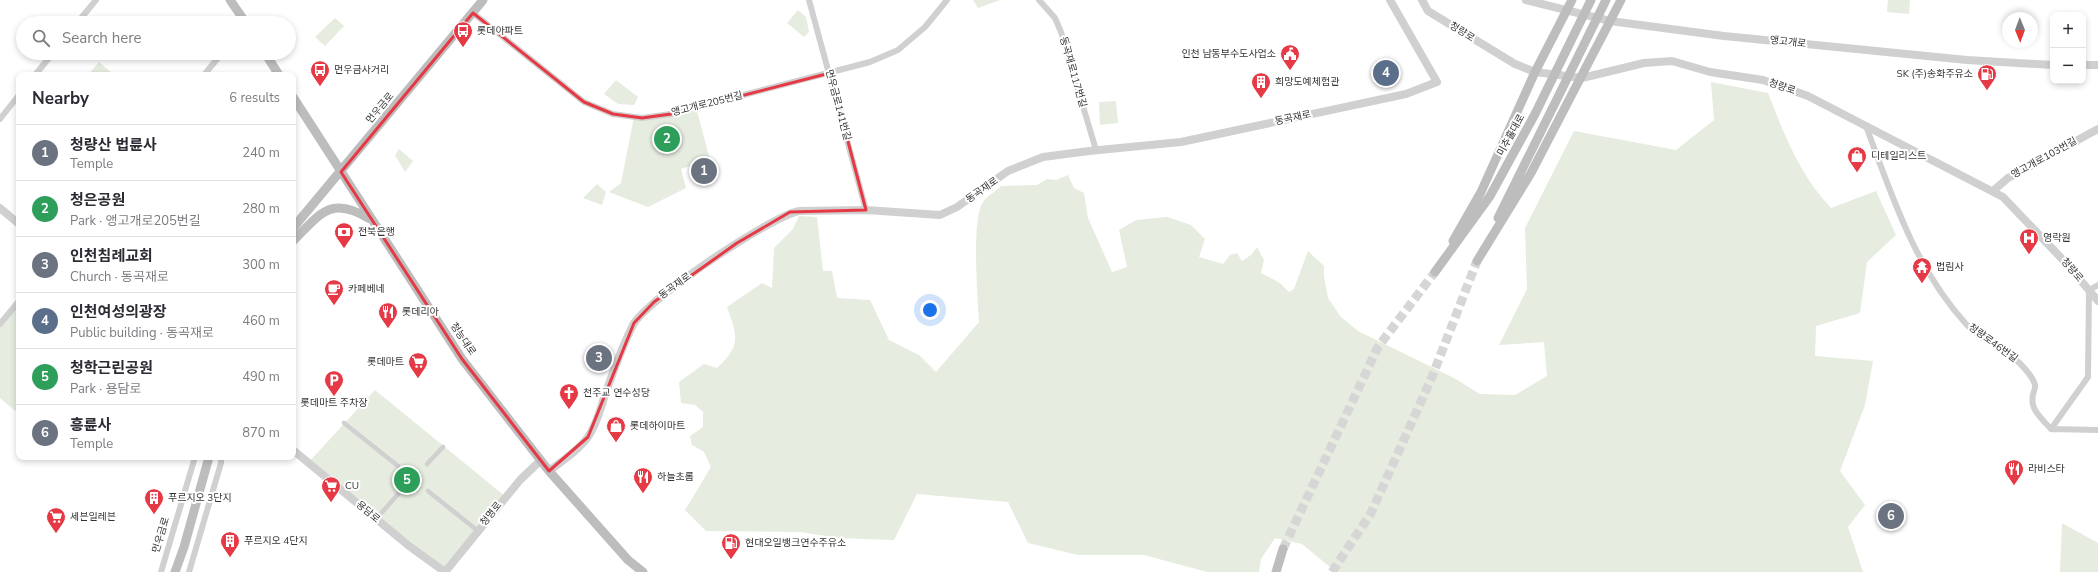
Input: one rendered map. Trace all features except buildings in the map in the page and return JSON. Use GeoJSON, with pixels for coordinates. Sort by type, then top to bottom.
{"type":"FeatureCollection","features":[{"type":"Feature","properties":{"kind":"main road"},"geometry":{"type":"LineString","coordinates":[[230,0],[241,16]]}},
{"type":"Feature","properties":{"kind":"main road","name":"먼우금로"},"geometry":{"type":"LineString","coordinates":[[296,224],[484,0]]}},
{"type":"Feature","properties":{"kind":"main road"},"geometry":{"type":"LineString","coordinates":[[1535,72],[1572,0]]}},
{"type":"Feature","properties":{"kind":"main road","name":"미추홀대로"},"geometry":{"type":"LineString","coordinates":[[1535,72],[1481,192],[1435,272],[1480,213],[1535,114],[1592,0]]}},
{"type":"Feature","properties":{"kind":"main road"},"geometry":{"type":"LineString","coordinates":[[1606,0],[1477,261],[1518,196],[1582,78],[1621,0]]}},
{"type":"Feature","properties":{"kind":"main road"},"geometry":{"type":"LineString","coordinates":[[269,60],[277,72]]}},
{"type":"Feature","properties":{"kind":"main road","name":"청능대로"},"geometry":{"type":"LineString","coordinates":[[296,101],[462,359],[549,471],[628,560],[643,572]]}},
{"type":"Feature","properties":{"kind":"main road"},"geometry":{"type":"LineString","coordinates":[[296,238],[317,216],[328,209],[339,207],[350,208],[373,221]]}},
{"type":"Feature","properties":{"kind":"main road"},"geometry":{"type":"LineString","coordinates":[[175,572],[208,460]]}},
{"type":"Feature","properties":{"kind":"main road"},"geometry":{"type":"LineString","coordinates":[[1276,572],[1283,549]]}},
{"type":"Feature","properties":{"kind":"street"},"geometry":{"type":"LineString","coordinates":[[83,16],[96,0]]}},
{"type":"Feature","properties":{"kind":"street","name":"먼우금로141번길"},"geometry":{"type":"LineString","coordinates":[[809,0],[866,210]]}},
{"type":"Feature","properties":{"kind":"street","name":"앵고개로205번길"},"geometry":{"type":"LineString","coordinates":[[473,13],[584,102],[613,114],[642,118],[670,114],[870,62],[898,50],[925,27],[947,0]]}},
{"type":"Feature","properties":{"kind":"street","name":"동곡재로117번길"},"geometry":{"type":"LineString","coordinates":[[1039,0],[1055,18],[1061,32],[1096,150]]}},
{"type":"Feature","properties":{"kind":"street","name":"동곡재로"},"geometry":{"type":"LineString","coordinates":[[549,471],[579,447],[588,437],[598,420],[612,376],[634,323],[654,302],[737,243],[790,212],[866,210],[940,215],[957,207],[1008,172],[1043,157],[1096,150],[1182,142],[1406,94],[1437,82],[1390,0]]}},
{"type":"Feature","properties":{"kind":"street","name":"청량로"},"geometry":{"type":"LineString","coordinates":[[1422,0],[1428,11],[1515,64],[1535,72],[1582,78],[1644,63],[1672,61],[1710,72],[1763,80],[1808,96],[2003,196],[2066,262],[2098,301]]}},
{"type":"Feature","properties":{"kind":"street","name":"앵고개로"},"geometry":{"type":"LineString","coordinates":[[1526,0],[1610,21],[1724,36],[1966,60],[2050,65]]}},
{"type":"Feature","properties":{"kind":"street"},"geometry":{"type":"LineString","coordinates":[[37,72],[47,60]]}},
{"type":"Feature","properties":{"kind":"street"},"geometry":{"type":"LineString","coordinates":[[206,72],[216,60]]}},
{"type":"Feature","properties":{"kind":"street"},"geometry":{"type":"LineString","coordinates":[[2086,66],[2098,65]]}},
{"type":"Feature","properties":{"kind":"street"},"geometry":{"type":"LineString","coordinates":[[0,119],[16,99]]}},
{"type":"Feature","properties":{"kind":"street","name":"청량로46번길"},"geometry":{"type":"LineString","coordinates":[[1866,126],[1904,228],[1928,273],[1968,326],[2013,356],[2032,377],[2036,383],[2035,392],[2032,399],[2033,406],[2037,414],[2051,429]]}},
{"type":"Feature","properties":{"kind":"street","name":"앵고개로103번길"},"geometry":{"type":"LineString","coordinates":[[1993,191],[2008,178],[2098,129]]}},
{"type":"Feature","properties":{"kind":"street"},"geometry":{"type":"LineString","coordinates":[[0,208],[16,221]]}},
{"type":"Feature","properties":{"kind":"street"},"geometry":{"type":"LineString","coordinates":[[2051,429],[2088,377],[2089,290],[2098,285]]}},
{"type":"Feature","properties":{"kind":"street"},"geometry":{"type":"LineString","coordinates":[[0,324],[16,305]]}},
{"type":"Feature","properties":{"kind":"street"},"geometry":{"type":"LineString","coordinates":[[344,423],[398,466]]}},
{"type":"Feature","properties":{"kind":"street"},"geometry":{"type":"LineString","coordinates":[[2051,429],[2098,430]]}},
{"type":"Feature","properties":{"kind":"street"},"geometry":{"type":"LineString","coordinates":[[427,464],[443,448]]}},
{"type":"Feature","properties":{"kind":"street","name":"용담로"},"geometry":{"type":"LineString","coordinates":[[296,452],[409,546],[445,572]]}},
{"type":"Feature","properties":{"kind":"street","name":"먼우금로"},"geometry":{"type":"LineString","coordinates":[[161,572],[171,544],[194,460]]}},
{"type":"Feature","properties":{"kind":"street"},"geometry":{"type":"LineString","coordinates":[[189,572],[221,460]]}},
{"type":"Feature","properties":{"kind":"street","name":"청명로"},"geometry":{"type":"LineString","coordinates":[[445,572],[520,480],[541,460]]}},
{"type":"Feature","properties":{"kind":"street"},"geometry":{"type":"LineString","coordinates":[[428,491],[478,531]]}},
{"type":"Feature","properties":{"kind":"street"},"geometry":{"type":"LineString","coordinates":[[376,519],[400,492]]}},
{"type":"Feature","properties":{"kind":"highlighted area"},"geometry":{"type":"Polygon","coordinates":[[[473,13],[584,102],[613,114],[642,118],[671,114],[830,73],[866,210],[790,212],[737,243],[654,302],[634,323],[588,437],[549,471],[462,359],[341,172],[473,13]]]}},
{"type":"Feature","properties":{"kind":"shaded area"},"geometry":{"type":"Polygon","coordinates":[[[973,0],[1000,0],[978,8],[973,0]]]}},
{"type":"Feature","properties":{"kind":"shaded area"},"geometry":{"type":"Polygon","coordinates":[[[1888,0],[1910,0],[1909,14],[1887,12],[1888,0]]]}},
{"type":"Feature","properties":{"kind":"shaded area"},"geometry":{"type":"Polygon","coordinates":[[[798,10],[806,17],[809,32],[804,37],[787,23],[798,10]]]}},
{"type":"Feature","properties":{"kind":"shaded area"},"geometry":{"type":"Polygon","coordinates":[[[335,18],[344,26],[325,46],[315,37],[335,18]]]}},
{"type":"Feature","properties":{"kind":"shaded area"},"geometry":{"type":"Polygon","coordinates":[[[99,62],[111,72],[91,72],[99,62]]]}},
{"type":"Feature","properties":{"kind":"shaded area"},"geometry":{"type":"Polygon","coordinates":[[[616,80],[638,97],[634,105],[618,104],[604,94],[616,80]]]}},
{"type":"Feature","properties":{"kind":"shaded area"},"geometry":{"type":"Polygon","coordinates":[[[1711,82],[1768,93],[1794,154],[1820,196],[1831,208],[1876,191],[1896,235],[1867,262],[1860,313],[1816,326],[1815,356],[1873,361],[1865,405],[1840,471],[1865,505],[1848,527],[1863,572],[1336,572],[1302,544],[1275,538],[1261,559],[1259,572],[1207,572],[1144,555],[1078,555],[1028,543],[1008,502],[917,494],[894,540],[839,538],[800,532],[706,531],[685,510],[711,467],[704,452],[692,445],[690,436],[703,427],[703,412],[695,405],[681,403],[679,382],[704,364],[717,368],[731,353],[734,346],[735,333],[727,307],[762,283],[772,288],[774,248],[793,229],[799,216],[817,217],[823,271],[832,271],[837,298],[870,300],[889,340],[919,355],[936,372],[979,322],[976,242],[979,211],[983,202],[1001,186],[1037,185],[1047,179],[1056,180],[1068,175],[1074,188],[1084,193],[1088,218],[1112,272],[1127,267],[1119,230],[1136,220],[1167,217],[1191,225],[1205,239],[1199,257],[1223,264],[1230,255],[1237,253],[1242,261],[1251,255],[1257,247],[1264,260],[1261,273],[1280,283],[1289,292],[1294,289],[1308,251],[1324,266],[1324,276],[1328,298],[1341,317],[1358,331],[1454,378],[1480,394],[1515,395],[1547,376],[1544,342],[1499,345],[1527,289],[1525,228],[1574,131],[1676,150],[1714,120],[1711,82]]]}},
{"type":"Feature","properties":{"kind":"shaded area"},"geometry":{"type":"Polygon","coordinates":[[[1116,101],[1118,123],[1100,125],[1099,102],[1116,101]]]}},
{"type":"Feature","properties":{"kind":"shaded area"},"geometry":{"type":"Polygon","coordinates":[[[696,107],[710,160],[681,169],[686,188],[648,207],[609,192],[621,183],[634,117],[696,107]]]}},
{"type":"Feature","properties":{"kind":"shaded area"},"geometry":{"type":"Polygon","coordinates":[[[399,149],[413,161],[405,172],[395,155],[399,149]]]}},
{"type":"Feature","properties":{"kind":"shaded area"},"geometry":{"type":"Polygon","coordinates":[[[597,184],[606,192],[602,205],[583,198],[597,184]]]}},
{"type":"Feature","properties":{"kind":"shaded area"},"geometry":{"type":"Polygon","coordinates":[[[16,305],[16,411],[0,398],[0,324],[16,305]]]}},
{"type":"Feature","properties":{"kind":"shaded area"},"geometry":{"type":"Polygon","coordinates":[[[375,390],[506,497],[445,572],[308,463],[375,390]]]}},
{"type":"Feature","properties":{"kind":"shaded area"},"geometry":{"type":"Polygon","coordinates":[[[2062,523],[2098,543],[2098,572],[2060,572],[2062,523]]]}},
{"type":"Feature","properties":{"kind":"tunnel"},"geometry":{"type":"LineString","coordinates":[[1332,572],[1371,513],[1432,377],[1477,261]]}},
{"type":"Feature","properties":{"kind":"tunnel"},"geometry":{"type":"LineString","coordinates":[[1283,549],[1378,347],[1435,272]]}},
{"type":"Feature","properties":{"kind":"place","name":"롯데아파트"},"geometry":{"type":"Point","coordinates":[463,48]}},
{"type":"Feature","properties":{"kind":"place","name":"인천 남동부수도사업소"},"geometry":{"type":"Point","coordinates":[1290,71]}},
{"type":"Feature","properties":{"kind":"place","name":"인천여성의광장"},"geometry":{"type":"Point","coordinates":[1386,73]}},
{"type":"Feature","properties":{"kind":"place","name":"먼우금사거리"},"geometry":{"type":"Point","coordinates":[320,87]}},
{"type":"Feature","properties":{"kind":"place","name":"SK (주)송화주유소"},"geometry":{"type":"Point","coordinates":[1987,91]}},
{"type":"Feature","properties":{"kind":"place","name":"희망도예체험관"},"geometry":{"type":"Point","coordinates":[1261,99]}},
{"type":"Feature","properties":{"kind":"place","name":"청은공원"},"geometry":{"type":"Point","coordinates":[667,139]}},
{"type":"Feature","properties":{"kind":"place","name":"청량산 법륜사"},"geometry":{"type":"Point","coordinates":[704,171]}},
{"type":"Feature","properties":{"kind":"place","name":"디테일리스트"},"geometry":{"type":"Point","coordinates":[1857,173]}},
{"type":"Feature","properties":{"kind":"place","name":"전북은행"},"geometry":{"type":"Point","coordinates":[344,249]}},
{"type":"Feature","properties":{"kind":"place","name":"영락원"},"geometry":{"type":"Point","coordinates":[2029,255]}},
{"type":"Feature","properties":{"kind":"place","name":"법림사"},"geometry":{"type":"Point","coordinates":[1922,284]}},
{"type":"Feature","properties":{"kind":"place","name":"카페베네"},"geometry":{"type":"Point","coordinates":[334,306]}},
{"type":"Feature","properties":{"kind":"place","name":"롯데리아"},"geometry":{"type":"Point","coordinates":[388,329]}},
{"type":"Feature","properties":{"kind":"place","name":"인천침례교회"},"geometry":{"type":"Point","coordinates":[599,358]}},
{"type":"Feature","properties":{"kind":"place","name":"롯데마트"},"geometry":{"type":"Point","coordinates":[418,379]}},
{"type":"Feature","properties":{"kind":"place","name":"롯데마트 주차장"},"geometry":{"type":"Point","coordinates":[334,397]}},
{"type":"Feature","properties":{"kind":"place","name":"천주교 연수성당"},"geometry":{"type":"Point","coordinates":[569,410]}},
{"type":"Feature","properties":{"kind":"place","name":"롯데하이마트"},"geometry":{"type":"Point","coordinates":[616,443]}},
{"type":"Feature","properties":{"kind":"place","name":"청학근린공원"},"geometry":{"type":"Point","coordinates":[407,480]}},
{"type":"Feature","properties":{"kind":"place","name":"라비스타"},"geometry":{"type":"Point","coordinates":[2014,486]}},
{"type":"Feature","properties":{"kind":"place","name":"하늘초롬"},"geometry":{"type":"Point","coordinates":[643,494]}},
{"type":"Feature","properties":{"kind":"place","name":"CU"},"geometry":{"type":"Point","coordinates":[331,503]}},
{"type":"Feature","properties":{"kind":"place","name":"푸르지오 3단지"},"geometry":{"type":"Point","coordinates":[154,515]}},
{"type":"Feature","properties":{"kind":"place","name":"흥륜사"},"geometry":{"type":"Point","coordinates":[1891,516]}},
{"type":"Feature","properties":{"kind":"place","name":"세븐일레븐"},"geometry":{"type":"Point","coordinates":[56,534]}},
{"type":"Feature","properties":{"kind":"place","name":"푸르지오 4단지"},"geometry":{"type":"Point","coordinates":[230,558]}},
{"type":"Feature","properties":{"kind":"place","name":"현대오일뱅크연수주유소"},"geometry":{"type":"Point","coordinates":[731,560]}}]}
